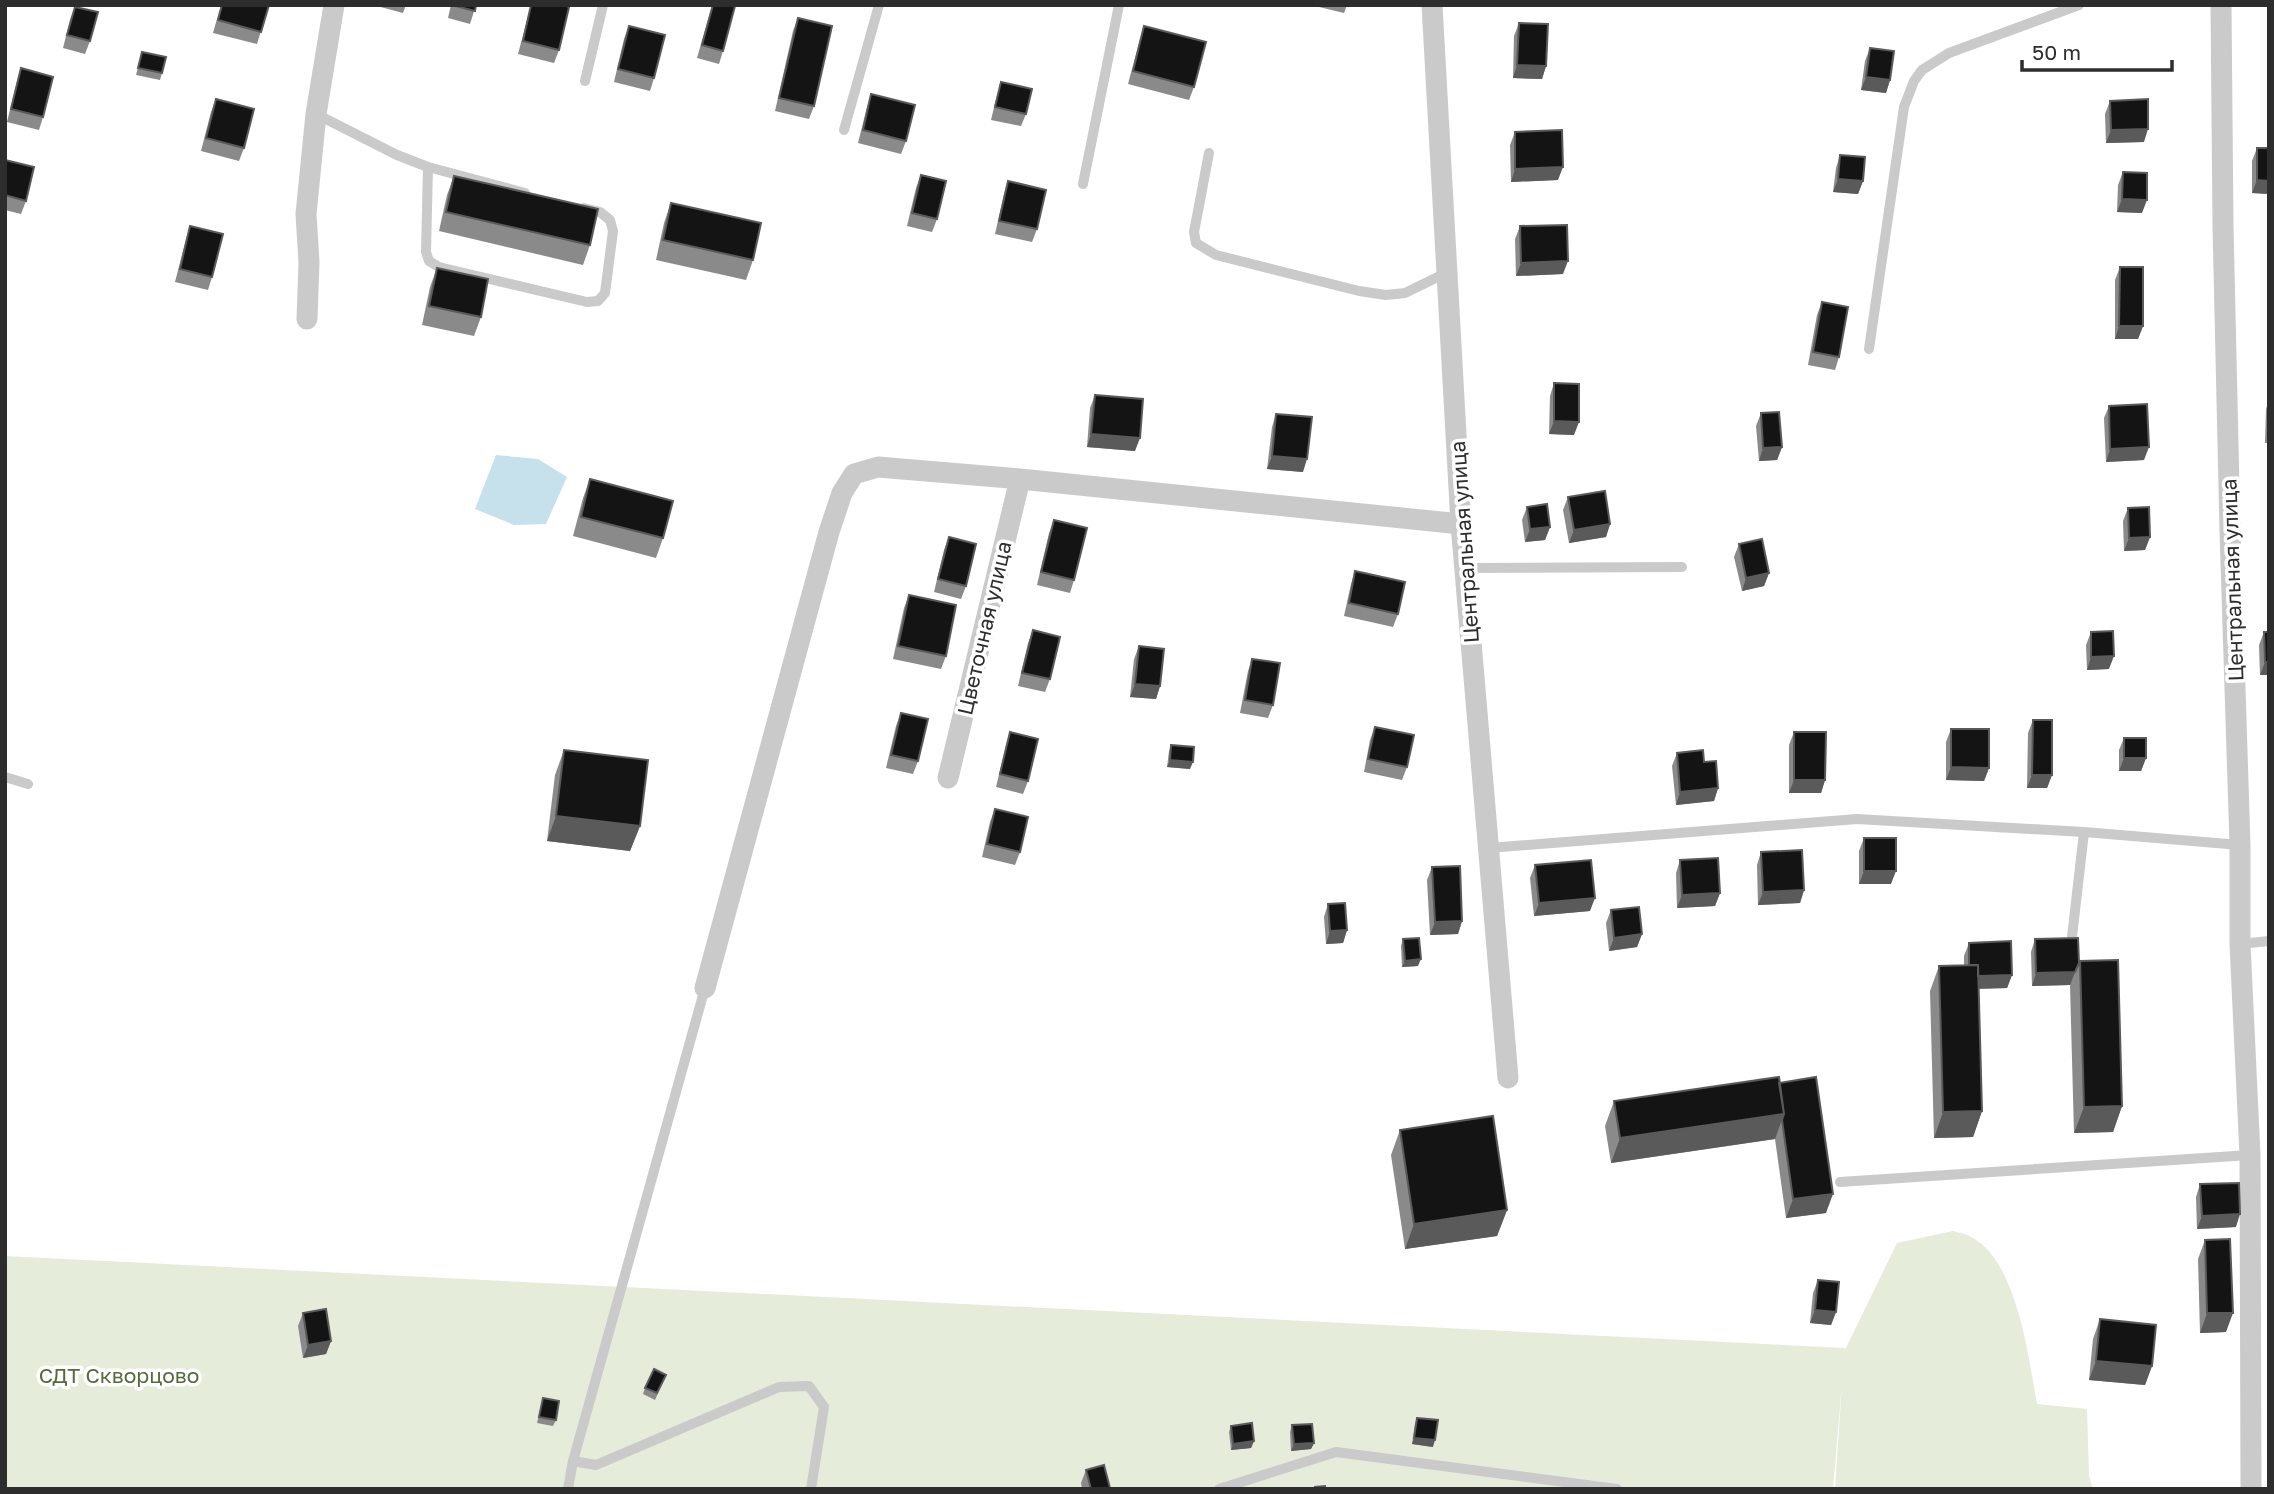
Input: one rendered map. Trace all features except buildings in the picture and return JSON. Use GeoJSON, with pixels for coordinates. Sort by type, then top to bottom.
{"type":"FeatureCollection","features":[{"type":"Feature","properties":{"kind":"street"},"geometry":{"type":"LineString","coordinates":[[307,319],[309,261],[306,215],[316,114],[334,5]]}},
{"type":"Feature","properties":{"kind":"street","name":"Центральная улица"},"geometry":{"type":"LineString","coordinates":[[1432,5],[1461,524],[1508,1078]]}},
{"type":"Feature","properties":{"kind":"street","name":"Центральная улица"},"geometry":{"type":"LineString","coordinates":[[2221,5],[2223,254],[2241,944],[2250,1155],[2251,1489]]}},
{"type":"Feature","properties":{"kind":"street"},"geometry":{"type":"LineString","coordinates":[[705,988],[842,493],[854,474],[878,467],[1461,524]]}},
{"type":"Feature","properties":{"kind":"street","name":"Цветочная улица"},"geometry":{"type":"LineString","coordinates":[[948,778],[1020,479]]}},
{"type":"Feature","properties":{"kind":"lane"},"geometry":{"type":"LineString","coordinates":[[585,81],[603,5]]}},
{"type":"Feature","properties":{"kind":"lane"},"geometry":{"type":"LineString","coordinates":[[844,131],[879,5]]}},
{"type":"Feature","properties":{"kind":"lane"},"geometry":{"type":"LineString","coordinates":[[1083,184],[1119,5]]}},
{"type":"Feature","properties":{"kind":"lane"},"geometry":{"type":"LineString","coordinates":[[1868,349],[1904,107],[1914,81],[1922,70],[1949,53],[2079,5]]}},
{"type":"Feature","properties":{"kind":"lane"},"geometry":{"type":"LineString","coordinates":[[316,114],[428,167],[534,195]]}},
{"type":"Feature","properties":{"kind":"lane"},"geometry":{"type":"LineString","coordinates":[[1209,153],[1194,232],[1196,243],[1205,251],[1346,288],[1386,295],[1405,293],[1446,273]]}},
{"type":"Feature","properties":{"kind":"lane"},"geometry":{"type":"LineString","coordinates":[[428,167],[426,252],[429,261],[439,267],[587,302],[598,300],[606,293],[613,231],[610,220],[600,212],[574,206]]}},
{"type":"Feature","properties":{"kind":"lane"},"geometry":{"type":"LineString","coordinates":[[1465,568],[1682,567]]}},
{"type":"Feature","properties":{"kind":"lane"},"geometry":{"type":"LineString","coordinates":[[5,777],[28,784]]}},
{"type":"Feature","properties":{"kind":"lane"},"geometry":{"type":"LineString","coordinates":[[1489,848],[1857,819],[2084,832],[2240,845]]}},
{"type":"Feature","properties":{"kind":"lane"},"geometry":{"type":"LineString","coordinates":[[2072,937],[2084,832]]}},
{"type":"Feature","properties":{"kind":"lane"},"geometry":{"type":"LineString","coordinates":[[2241,944],[2269,941]]}},
{"type":"Feature","properties":{"kind":"lane"},"geometry":{"type":"LineString","coordinates":[[568,1489],[573,1461],[705,988]]}},
{"type":"Feature","properties":{"kind":"lane"},"geometry":{"type":"LineString","coordinates":[[1840,1182],[2250,1155]]}},
{"type":"Feature","properties":{"kind":"lane"},"geometry":{"type":"LineString","coordinates":[[573,1461],[596,1465],[779,1387],[809,1387],[824,1407],[811,1489]]}},
{"type":"Feature","properties":{"kind":"lane"},"geometry":{"type":"LineString","coordinates":[[1219,1489],[1336,1452],[1617,1489]]}},
{"type":"Feature","properties":{"kind":"green space","name":"СДТ Скворцово"},"geometry":{"type":"Polygon","coordinates":[[[1953,1231],[1973,1238],[1988,1250],[2000,1268],[2019,1313],[2037,1404],[2087,1409],[2089,1476],[2093,1489],[1835,1489],[1842,1383],[1833,1489],[5,1489],[5,1256],[1845,1350],[1897,1243],[1953,1231]]]}},
{"type":"Feature","properties":{"kind":"water"},"geometry":{"type":"Polygon","coordinates":[[[496,455],[538,459],[567,477],[546,524],[514,525],[475,509],[496,455]]]}}]}
